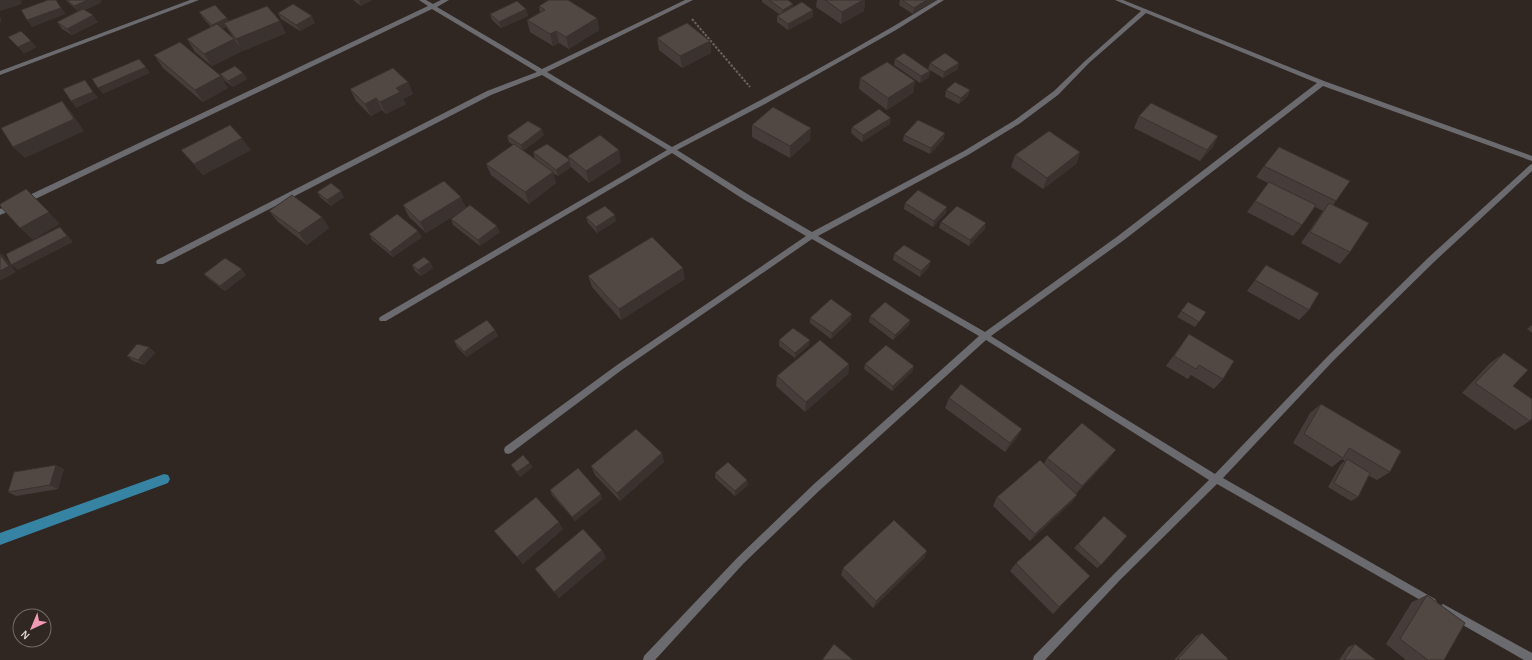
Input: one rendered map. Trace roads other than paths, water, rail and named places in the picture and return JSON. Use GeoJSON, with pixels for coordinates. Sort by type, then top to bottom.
{"type":"FeatureCollection","features":[{"type":"Feature","properties":{"kind":"street"},"geometry":{"type":"LineString","coordinates":[[0,73],[196,0]]}},
{"type":"Feature","properties":{"kind":"street"},"geometry":{"type":"LineString","coordinates":[[422,0],[672,150],[746,197],[814,235],[985,336],[1216,479],[1532,659]]}},
{"type":"Feature","properties":{"kind":"street"},"geometry":{"type":"LineString","coordinates":[[0,212],[446,0]]}},
{"type":"Feature","properties":{"kind":"street"},"geometry":{"type":"LineString","coordinates":[[160,262],[489,93],[542,72],[690,0]]}},
{"type":"Feature","properties":{"kind":"street"},"geometry":{"type":"LineString","coordinates":[[383,319],[672,150],[764,102],[894,29],[941,0]]}},
{"type":"Feature","properties":{"kind":"street"},"geometry":{"type":"LineString","coordinates":[[1118,0],[1322,83],[1532,159]]}},
{"type":"Feature","properties":{"kind":"street"},"geometry":{"type":"LineString","coordinates":[[508,450],[620,367],[814,235],[966,153],[1017,122],[1056,94],[1086,62],[1145,11]]}},
{"type":"Feature","properties":{"kind":"street"},"geometry":{"type":"LineString","coordinates":[[648,660],[752,550],[817,487],[985,336],[1121,238],[1322,83]]}},
{"type":"Feature","properties":{"kind":"street"},"geometry":{"type":"LineString","coordinates":[[1038,660],[1117,577],[1216,479],[1331,358],[1432,260],[1532,167]]}},
{"type":"Feature","properties":{"kind":"waterway"},"geometry":{"type":"LineString","coordinates":[[0,539],[164,479]]}}]}
